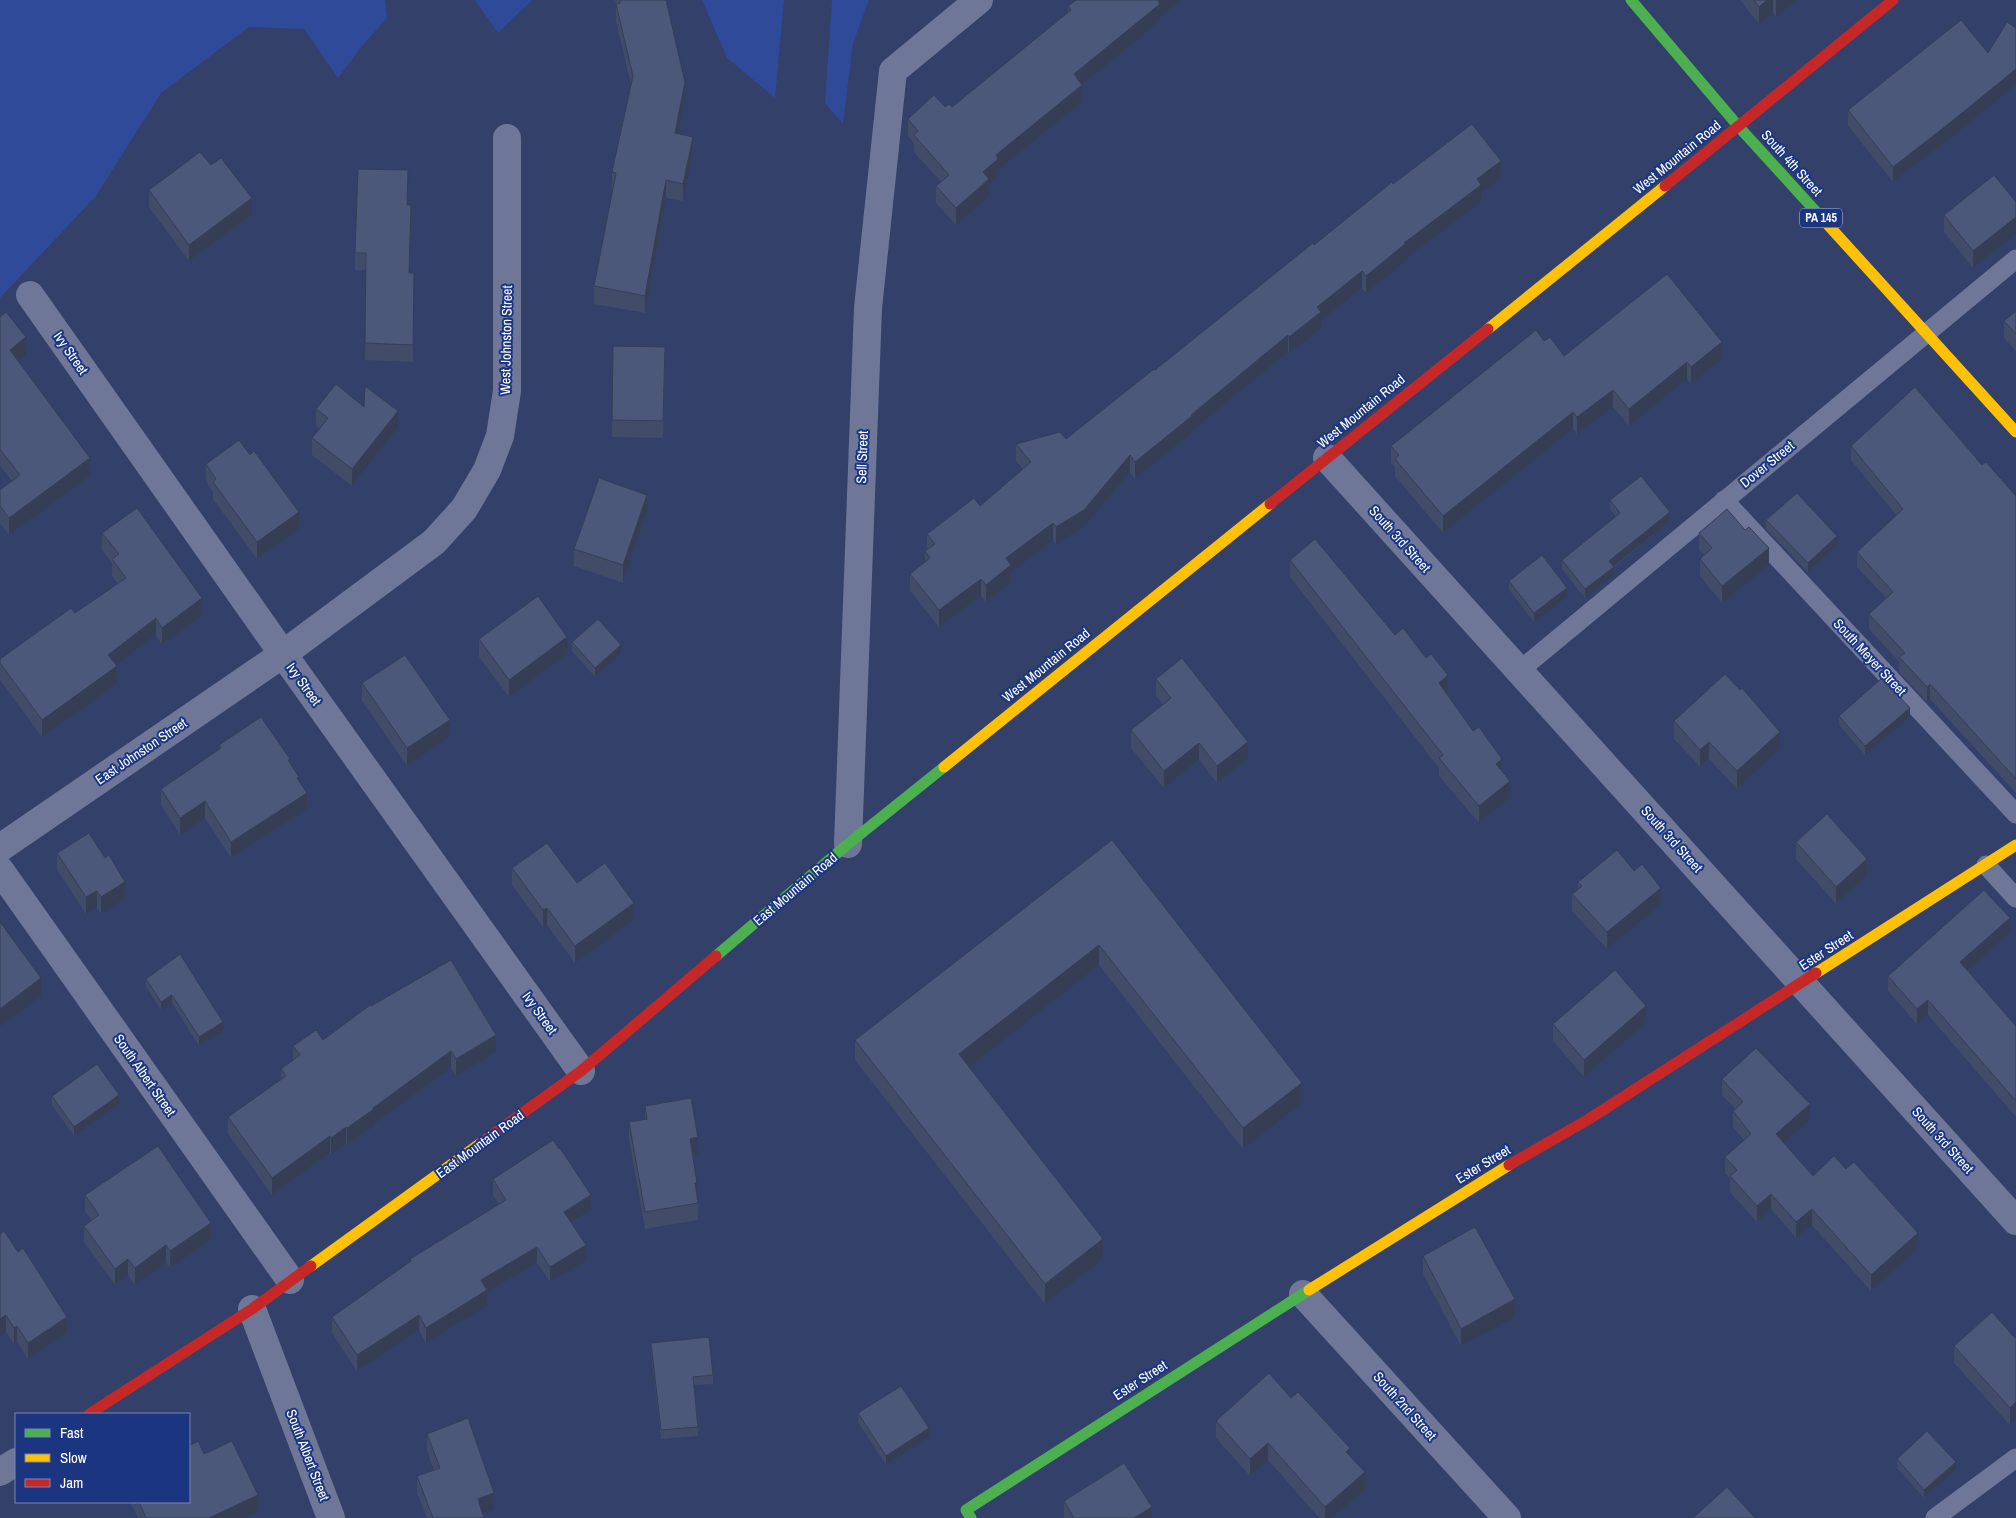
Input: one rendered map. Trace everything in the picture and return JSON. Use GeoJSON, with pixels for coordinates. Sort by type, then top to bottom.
{"type":"FeatureCollection","features":[{"type":"Feature","properties":{"kind":"street","name":"Sell Street"},"geometry":{"type":"LineString","coordinates":[[848,844],[868,308],[893,71],[978,0]]}},
{"type":"Feature","properties":{"kind":"street","name":"South 4th Street"},"geometry":{"type":"LineString","coordinates":[[1631,0],[1739,127],[2016,432]]}},
{"type":"Feature","properties":{"kind":"street","name":"West Mountain Road"},"geometry":{"type":"LineString","coordinates":[[848,844],[1739,127],[1893,0]]}},
{"type":"Feature","properties":{"kind":"street","name":"West Johnston Street"},"geometry":{"type":"LineString","coordinates":[[283,654],[434,542],[464,509],[487,470],[500,436],[507,391],[507,138]]}},
{"type":"Feature","properties":{"kind":"street","name":"Ivy Street"},"geometry":{"type":"LineString","coordinates":[[30,295],[283,654],[581,1071]]}},
{"type":"Feature","properties":{"kind":"street","name":"South 3rd Street"},"geometry":{"type":"LineString","coordinates":[[1327,458],[2016,1221]]}},
{"type":"Feature","properties":{"kind":"street","name":"East Johnston Street"},"geometry":{"type":"LineString","coordinates":[[0,848],[283,654]]}},
{"type":"Feature","properties":{"kind":"street","name":"East Mountain Road"},"geometry":{"type":"LineString","coordinates":[[91,1413],[252,1309],[581,1071],[848,844]]}},
{"type":"Feature","properties":{"kind":"street","name":"Ester Street"},"geometry":{"type":"LineString","coordinates":[[969,1514],[1303,1294],[1489,1177],[1589,1118],[2016,844]]}},
{"type":"Feature","properties":{"kind":"street","name":"South Albert Street"},"geometry":{"type":"LineString","coordinates":[[0,870],[290,1280]]}},
{"type":"Feature","properties":{"kind":"street","name":"South 2nd Street"},"geometry":{"type":"LineString","coordinates":[[1303,1294],[1506,1518]]}},
{"type":"Feature","properties":{"kind":"street","name":"South Albert Street"},"geometry":{"type":"LineString","coordinates":[[252,1309],[331,1518]]}},
{"type":"Feature","properties":{"kind":"street"},"geometry":{"type":"LineString","coordinates":[[0,1472],[15,1463]]}},
{"type":"Feature","properties":{"kind":"lane","name":"Dover Street"},"geometry":{"type":"LineString","coordinates":[[1519,671],[2016,259]]}},
{"type":"Feature","properties":{"kind":"lane","name":"South Meyer Street"},"geometry":{"type":"LineString","coordinates":[[1724,500],[2016,814]]}},
{"type":"Feature","properties":{"kind":"lane"},"geometry":{"type":"LineString","coordinates":[[1986,865],[2016,898]]}},
{"type":"Feature","properties":{"kind":"lane"},"geometry":{"type":"LineString","coordinates":[[1935,1518],[2016,1458]]}},
{"type":"Feature","properties":{"kind":"shaded area"},"geometry":{"type":"Polygon","coordinates":[[[0,0],[385,0],[387,18],[362,46],[338,78],[304,29],[249,27],[161,93],[96,196],[0,298],[0,0]]]}},
{"type":"Feature","properties":{"kind":"shaded area"},"geometry":{"type":"Polygon","coordinates":[[[475,0],[532,0],[498,33],[475,0]]]}},
{"type":"Feature","properties":{"kind":"shaded area"},"geometry":{"type":"Polygon","coordinates":[[[702,0],[784,0],[775,98],[727,58],[702,0]]]}},
{"type":"Feature","properties":{"kind":"shaded area"},"geometry":{"type":"Polygon","coordinates":[[[832,0],[869,0],[853,43],[843,124],[825,103],[832,0]]]}},
{"type":"Feature","properties":{"kind":"building"},"geometry":{"type":"Polygon","coordinates":[[[620,0],[666,0],[685,82],[675,133],[693,137],[683,184],[666,180],[645,296],[594,286],[616,173],[612,172],[633,76],[616,4],[620,3],[620,0]]]}},
{"type":"Feature","properties":{"kind":"building"},"geometry":{"type":"Polygon","coordinates":[[[1076,0],[1160,0],[1158,1],[1160,4],[1074,74],[1082,85],[996,155],[998,159],[983,172],[989,179],[956,208],[936,186],[949,175],[914,135],[918,131],[908,119],[934,95],[945,107],[949,104],[952,107],[1071,10],[1068,6],[1076,0]]]}},
{"type":"Feature","properties":{"kind":"building"},"geometry":{"type":"Polygon","coordinates":[[[1754,0],[1767,0],[1759,7],[1754,0]]]}},
{"type":"Feature","properties":{"kind":"building"},"geometry":{"type":"Polygon","coordinates":[[[1961,20],[1988,53],[2007,22],[2016,28],[2016,69],[1893,167],[1848,110],[1961,20]]]}},
{"type":"Feature","properties":{"kind":"building"},"geometry":{"type":"Polygon","coordinates":[[[1472,124],[1501,161],[1477,179],[1481,185],[1404,243],[1366,276],[1362,271],[1317,307],[1321,312],[1289,337],[1288,335],[1135,462],[1130,455],[1084,510],[1056,527],[1053,523],[1006,558],[1011,565],[986,585],[981,579],[939,610],[910,574],[930,558],[925,551],[935,544],[927,534],[974,498],[980,506],[1031,462],[1016,444],[1060,432],[1066,439],[1313,243],[1314,245],[1392,182],[1393,184],[1472,124]]]}},
{"type":"Feature","properties":{"kind":"building"},"geometry":{"type":"Polygon","coordinates":[[[200,152],[211,165],[221,158],[252,198],[189,245],[149,190],[200,152]]]}},
{"type":"Feature","properties":{"kind":"building"},"geometry":{"type":"Polygon","coordinates":[[[358,169],[408,170],[407,205],[411,205],[409,273],[414,273],[413,345],[365,343],[366,253],[355,253],[358,169]]]}},
{"type":"Feature","properties":{"kind":"building"},"geometry":{"type":"Polygon","coordinates":[[[1994,175],[2016,202],[2016,217],[1973,251],[1944,215],[1994,175]]]}},
{"type":"Feature","properties":{"kind":"building"},"geometry":{"type":"Polygon","coordinates":[[[1667,274],[1722,342],[1691,367],[1687,362],[1629,409],[1613,390],[1577,417],[1573,412],[1443,516],[1395,459],[1399,455],[1391,446],[1536,330],[1544,341],[1550,337],[1564,356],[1667,274]]]}},
{"type":"Feature","properties":{"kind":"building"},"geometry":{"type":"Polygon","coordinates":[[[2016,311],[2016,334],[2004,321],[2016,311]]]}},
{"type":"Feature","properties":{"kind":"building"},"geometry":{"type":"Polygon","coordinates":[[[6,312],[26,337],[10,350],[90,458],[9,518],[0,506],[0,490],[20,475],[0,449],[0,317],[6,312]]]}},
{"type":"Feature","properties":{"kind":"building"},"geometry":{"type":"Polygon","coordinates":[[[613,346],[665,347],[663,421],[612,420],[613,346]]]}},
{"type":"Feature","properties":{"kind":"building"},"geometry":{"type":"Polygon","coordinates":[[[336,384],[364,407],[365,386],[398,411],[352,469],[312,438],[328,418],[316,409],[336,384]]]}},
{"type":"Feature","properties":{"kind":"building"},"geometry":{"type":"Polygon","coordinates":[[[1915,387],[1982,465],[1986,462],[2016,496],[2016,779],[1930,684],[1927,687],[1899,657],[1905,653],[1869,614],[1893,592],[1857,552],[1903,509],[1851,446],[1915,387]]]}},
{"type":"Feature","properties":{"kind":"building"},"geometry":{"type":"Polygon","coordinates":[[[239,440],[250,455],[254,451],[299,512],[257,542],[213,482],[216,479],[206,464],[239,440]]]}},
{"type":"Feature","properties":{"kind":"building"},"geometry":{"type":"Polygon","coordinates":[[[1641,476],[1670,512],[1609,561],[1614,567],[1585,589],[1562,560],[1620,513],[1610,500],[1641,476]]]}},
{"type":"Feature","properties":{"kind":"building"},"geometry":{"type":"Polygon","coordinates":[[[599,478],[647,495],[623,565],[574,549],[599,478]]]}},
{"type":"Feature","properties":{"kind":"building"},"geometry":{"type":"Polygon","coordinates":[[[1797,493],[1837,536],[1808,563],[1766,520],[1797,493]]]}},
{"type":"Feature","properties":{"kind":"building"},"geometry":{"type":"Polygon","coordinates":[[[137,508],[202,598],[162,628],[156,618],[108,655],[117,666],[42,720],[0,663],[0,659],[71,608],[75,613],[126,578],[112,559],[119,554],[102,533],[137,508]]]}},
{"type":"Feature","properties":{"kind":"building"},"geometry":{"type":"Polygon","coordinates":[[[1727,509],[1745,530],[1749,527],[1769,548],[1722,586],[1700,559],[1712,548],[1699,533],[1727,509]]]}},
{"type":"Feature","properties":{"kind":"building"},"geometry":{"type":"Polygon","coordinates":[[[1315,539],[1395,635],[1403,628],[1426,658],[1431,654],[1448,675],[1439,683],[1473,731],[1479,727],[1502,759],[1496,764],[1510,781],[1479,806],[1439,758],[1443,755],[1290,560],[1315,539]]]}},
{"type":"Feature","properties":{"kind":"building"},"geometry":{"type":"Polygon","coordinates":[[[1542,555],[1567,588],[1534,613],[1509,581],[1542,555]]]}},
{"type":"Feature","properties":{"kind":"building"},"geometry":{"type":"Polygon","coordinates":[[[538,596],[567,637],[509,680],[479,639],[538,596]]]}},
{"type":"Feature","properties":{"kind":"building"},"geometry":{"type":"Polygon","coordinates":[[[598,619],[621,645],[595,668],[572,642],[598,619]]]}},
{"type":"Feature","properties":{"kind":"building"},"geometry":{"type":"Polygon","coordinates":[[[405,655],[450,720],[407,748],[362,683],[405,655]]]}},
{"type":"Feature","properties":{"kind":"building"},"geometry":{"type":"Polygon","coordinates":[[[1182,658],[1248,742],[1217,766],[1199,743],[1164,771],[1131,730],[1171,698],[1156,679],[1182,658]]]}},
{"type":"Feature","properties":{"kind":"building"},"geometry":{"type":"Polygon","coordinates":[[[1725,674],[1740,690],[1742,688],[1780,732],[1737,771],[1709,742],[1700,750],[1674,721],[1725,674]]]}},
{"type":"Feature","properties":{"kind":"building"},"geometry":{"type":"Polygon","coordinates":[[[1882,678],[1910,708],[1865,746],[1839,716],[1882,678]]]}},
{"type":"Feature","properties":{"kind":"building"},"geometry":{"type":"Polygon","coordinates":[[[261,717],[290,759],[288,760],[307,793],[231,842],[205,801],[180,818],[161,789],[221,748],[219,745],[261,717]]]}},
{"type":"Feature","properties":{"kind":"building"},"geometry":{"type":"Polygon","coordinates":[[[1827,814],[1867,859],[1836,887],[1796,842],[1827,814]]]}},
{"type":"Feature","properties":{"kind":"building"},"geometry":{"type":"Polygon","coordinates":[[[89,833],[105,858],[109,855],[125,882],[101,897],[97,891],[86,897],[57,853],[89,833]]]}},
{"type":"Feature","properties":{"kind":"building"},"geometry":{"type":"Polygon","coordinates":[[[1112,840],[1302,1083],[1243,1128],[1099,945],[959,1054],[1103,1239],[1045,1284],[855,1040],[1112,840]]]}},
{"type":"Feature","properties":{"kind":"building"},"geometry":{"type":"Polygon","coordinates":[[[547,843],[577,883],[605,863],[634,903],[575,946],[547,908],[543,910],[512,868],[547,843]]]}},
{"type":"Feature","properties":{"kind":"building"},"geometry":{"type":"Polygon","coordinates":[[[1617,850],[1634,871],[1642,864],[1661,888],[1607,932],[1572,894],[1582,886],[1578,882],[1617,850]]]}},
{"type":"Feature","properties":{"kind":"building"},"geometry":{"type":"Polygon","coordinates":[[[1984,890],[2010,918],[1960,962],[2016,1026],[2016,1101],[1928,1000],[1917,1009],[1888,976],[1984,890]]]}},
{"type":"Feature","properties":{"kind":"building"},"geometry":{"type":"Polygon","coordinates":[[[0,922],[41,978],[0,1009],[0,922]]]}},
{"type":"Feature","properties":{"kind":"building"},"geometry":{"type":"Polygon","coordinates":[[[180,954],[223,1022],[199,1037],[172,995],[161,1002],[146,979],[180,954]]]}},
{"type":"Feature","properties":{"kind":"building"},"geometry":{"type":"Polygon","coordinates":[[[451,960],[496,1035],[456,1059],[451,1051],[374,1109],[331,1138],[330,1136],[272,1178],[228,1117],[286,1076],[281,1069],[300,1055],[293,1046],[316,1030],[323,1040],[370,1005],[451,960]]]}},
{"type":"Feature","properties":{"kind":"building"},"geometry":{"type":"Polygon","coordinates":[[[1615,970],[1646,1006],[1584,1060],[1553,1024],[1615,970]]]}},
{"type":"Feature","properties":{"kind":"building"},"geometry":{"type":"Polygon","coordinates":[[[1756,1048],[1810,1104],[1776,1134],[1813,1176],[1834,1156],[1846,1169],[1854,1162],[1918,1233],[1871,1275],[1812,1209],[1796,1222],[1771,1194],[1757,1206],[1730,1176],[1737,1170],[1725,1157],[1751,1134],[1733,1111],[1743,1102],[1722,1079],[1756,1048]]]}},
{"type":"Feature","properties":{"kind":"building"},"geometry":{"type":"Polygon","coordinates":[[[97,1064],[119,1095],[74,1127],[52,1096],[97,1064]]]}},
{"type":"Feature","properties":{"kind":"building"},"geometry":{"type":"Polygon","coordinates":[[[691,1098],[698,1137],[690,1139],[698,1203],[645,1212],[629,1122],[647,1119],[645,1106],[691,1098]]]}},
{"type":"Feature","properties":{"kind":"building"},"geometry":{"type":"Polygon","coordinates":[[[553,1140],[591,1195],[564,1212],[586,1245],[550,1267],[537,1247],[481,1280],[487,1290],[426,1328],[419,1315],[357,1355],[332,1317],[411,1261],[410,1259],[506,1200],[493,1179],[553,1140]]]}},
{"type":"Feature","properties":{"kind":"building"},"geometry":{"type":"Polygon","coordinates":[[[158,1146],[211,1223],[170,1251],[166,1245],[135,1268],[128,1259],[115,1269],[84,1226],[99,1215],[85,1195],[158,1146]]]}},
{"type":"Feature","properties":{"kind":"building"},"geometry":{"type":"Polygon","coordinates":[[[1475,1227],[1515,1299],[1461,1329],[1423,1256],[1475,1227]]]}},
{"type":"Feature","properties":{"kind":"building"},"geometry":{"type":"Polygon","coordinates":[[[4,1231],[18,1252],[23,1248],[67,1317],[28,1343],[17,1326],[14,1328],[6,1315],[0,1319],[0,1234],[4,1231]]]}},
{"type":"Feature","properties":{"kind":"building"},"geometry":{"type":"Polygon","coordinates":[[[1992,1312],[2016,1337],[2016,1402],[2010,1408],[1954,1346],[1992,1312]]]}},
{"type":"Feature","properties":{"kind":"building"},"geometry":{"type":"Polygon","coordinates":[[[709,1337],[713,1375],[693,1377],[698,1427],[661,1430],[651,1343],[709,1337]]]}},
{"type":"Feature","properties":{"kind":"building"},"geometry":{"type":"Polygon","coordinates":[[[1269,1373],[1291,1398],[1298,1392],[1350,1448],[1346,1452],[1365,1472],[1325,1507],[1268,1443],[1250,1459],[1216,1421],[1269,1373]]]}},
{"type":"Feature","properties":{"kind":"building"},"geometry":{"type":"Polygon","coordinates":[[[901,1386],[929,1428],[886,1456],[858,1413],[901,1386]]]}},
{"type":"Feature","properties":{"kind":"building"},"geometry":{"type":"Polygon","coordinates":[[[468,1418],[494,1493],[478,1499],[484,1518],[433,1518],[417,1476],[440,1468],[427,1434],[468,1418]]]}},
{"type":"Feature","properties":{"kind":"building"},"geometry":{"type":"Polygon","coordinates":[[[1927,1431],[1956,1462],[1924,1490],[1897,1459],[1927,1431]]]}},
{"type":"Feature","properties":{"kind":"building"},"geometry":{"type":"Polygon","coordinates":[[[198,1441],[204,1454],[232,1441],[258,1495],[209,1518],[146,1518],[139,1503],[190,1503],[190,1445],[198,1441]]]}},
{"type":"Feature","properties":{"kind":"building"},"geometry":{"type":"Polygon","coordinates":[[[1124,1463],[1152,1507],[1134,1518],[1074,1518],[1064,1501],[1124,1463]]]}},
{"type":"Feature","properties":{"kind":"building"},"geometry":{"type":"Polygon","coordinates":[[[1727,1487],[1755,1518],[1693,1518],[1727,1487]]]}},
{"type":"Feature","properties":{"kind":"traffic: fast"},"geometry":{"type":"LineString","coordinates":[[1631,0],[1739,127],[1829,226]]}},
{"type":"Feature","properties":{"kind":"traffic: fast"},"geometry":{"type":"LineString","coordinates":[[716,956],[848,844],[944,767]]}},
{"type":"Feature","properties":{"kind":"traffic: fast"},"geometry":{"type":"LineString","coordinates":[[971,1518],[966,1510],[1309,1290]]}},
{"type":"Feature","properties":{"kind":"traffic: slow"},"geometry":{"type":"LineString","coordinates":[[1488,329],[1665,186]]}},
{"type":"Feature","properties":{"kind":"traffic: slow"},"geometry":{"type":"LineString","coordinates":[[1829,226],[2016,432]]}},
{"type":"Feature","properties":{"kind":"traffic: slow"},"geometry":{"type":"LineString","coordinates":[[944,767],[1270,504]]}},
{"type":"Feature","properties":{"kind":"traffic: slow"},"geometry":{"type":"LineString","coordinates":[[1816,973],[2016,845]]}},
{"type":"Feature","properties":{"kind":"traffic: slow"},"geometry":{"type":"LineString","coordinates":[[311,1266],[481,1143]]}},
{"type":"Feature","properties":{"kind":"traffic: slow"},"geometry":{"type":"LineString","coordinates":[[1309,1290],[1509,1165]]}},
{"type":"Feature","properties":{"kind":"traffic: jam"},"geometry":{"type":"LineString","coordinates":[[1665,186],[1893,0]]}},
{"type":"Feature","properties":{"kind":"traffic: jam"},"geometry":{"type":"LineString","coordinates":[[1270,504],[1488,329]]}},
{"type":"Feature","properties":{"kind":"traffic: jam"},"geometry":{"type":"LineString","coordinates":[[481,1143],[581,1071],[716,956]]}},
{"type":"Feature","properties":{"kind":"traffic: jam"},"geometry":{"type":"LineString","coordinates":[[1509,1165],[1589,1119],[1816,973]]}},
{"type":"Feature","properties":{"kind":"traffic: jam"},"geometry":{"type":"LineString","coordinates":[[91,1413],[252,1309],[311,1266]]}}]}
